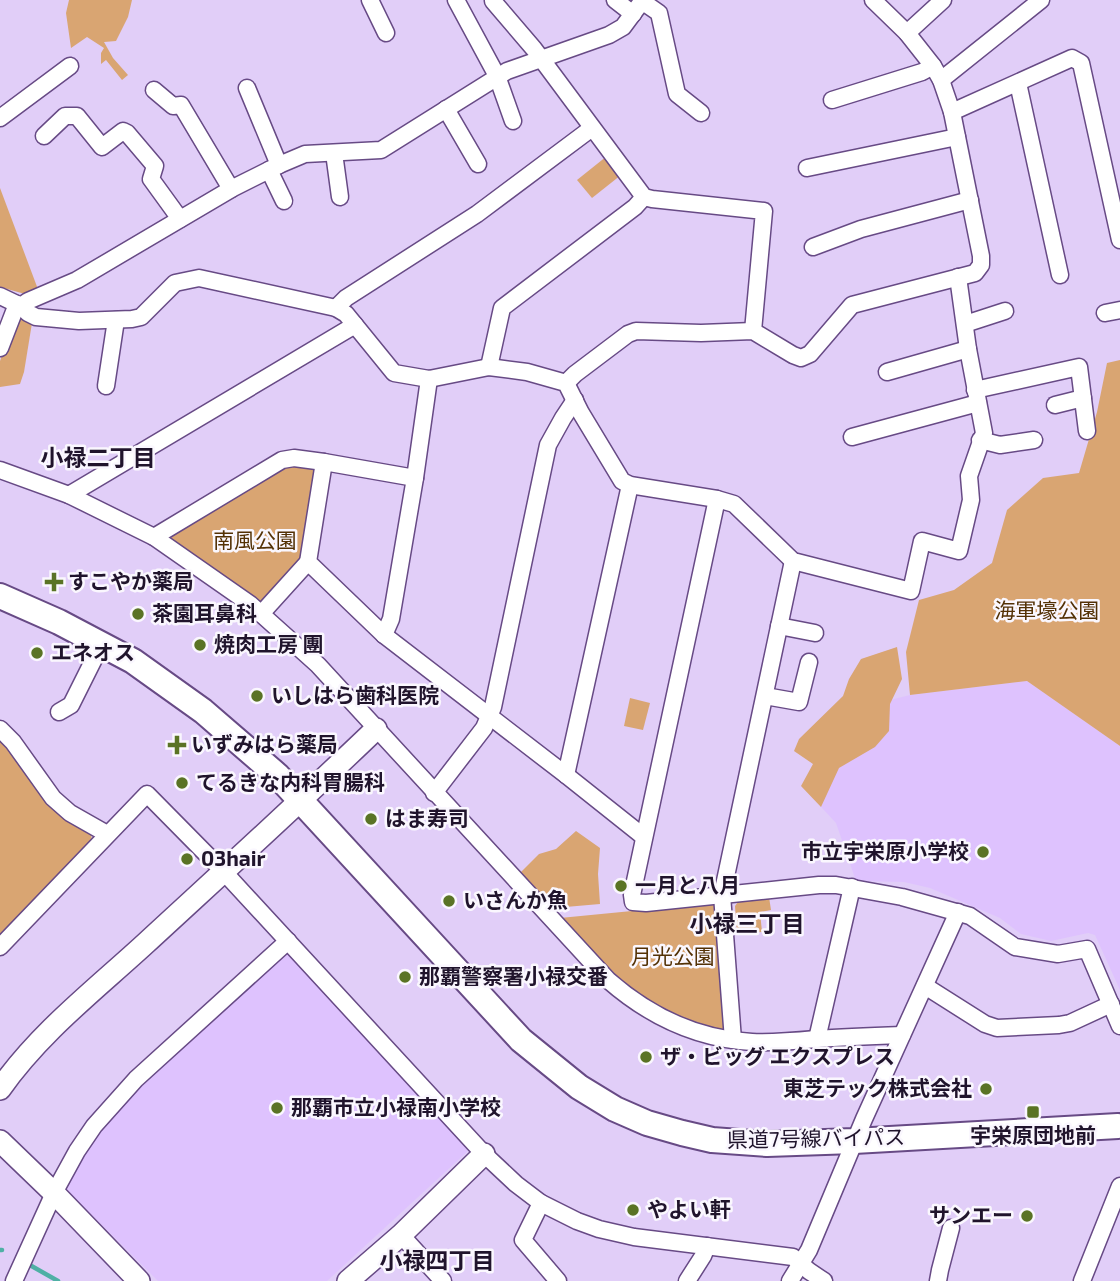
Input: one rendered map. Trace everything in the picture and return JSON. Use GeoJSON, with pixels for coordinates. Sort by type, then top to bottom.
{"type":"FeatureCollection","features":[{"type":"Feature","properties":{"kind":"main road","name":"県道7号線バイパス"},"geometry":{"type":"LineString","coordinates":[[0,596],[102,643],[133,661],[194,704],[261,760],[301,800],[521,1040],[579,1087],[615,1109],[647,1123],[712,1140],[767,1144],[1118,1126]]}},
{"type":"Feature","properties":{"kind":"street"},"geometry":{"type":"LineString","coordinates":[[370,0],[386,33]]}},
{"type":"Feature","properties":{"kind":"street"},"geometry":{"type":"LineString","coordinates":[[456,0],[497,76],[513,121]]}},
{"type":"Feature","properties":{"kind":"street"},"geometry":{"type":"LineString","coordinates":[[615,0],[640,5],[659,13],[677,94],[701,113]]}},
{"type":"Feature","properties":{"kind":"street"},"geometry":{"type":"LineString","coordinates":[[566,383],[628,334],[636,331],[752,331],[801,358],[810,354],[852,305],[975,273],[981,265],[970,200],[952,112],[941,80],[907,33],[873,0]]}},
{"type":"Feature","properties":{"kind":"street"},"geometry":{"type":"LineString","coordinates":[[907,33],[943,0]]}},
{"type":"Feature","properties":{"kind":"street"},"geometry":{"type":"LineString","coordinates":[[941,80],[1041,0]]}},
{"type":"Feature","properties":{"kind":"street"},"geometry":{"type":"LineString","coordinates":[[494,1],[542,59],[644,197],[764,211],[752,331]]}},
{"type":"Feature","properties":{"kind":"street"},"geometry":{"type":"LineString","coordinates":[[0,348],[19,305],[77,280],[231,189],[305,154],[381,150],[497,76],[609,35],[623,27],[640,5]]}},
{"type":"Feature","properties":{"kind":"street"},"geometry":{"type":"LineString","coordinates":[[952,112],[1072,58],[1081,63],[1120,240]]}},
{"type":"Feature","properties":{"kind":"street"},"geometry":{"type":"LineString","coordinates":[[0,118],[70,66]]}},
{"type":"Feature","properties":{"kind":"street"},"geometry":{"type":"LineString","coordinates":[[832,100],[922,72],[933,66]]}},
{"type":"Feature","properties":{"kind":"street"},"geometry":{"type":"LineString","coordinates":[[1018,83],[1060,275]]}},
{"type":"Feature","properties":{"kind":"street"},"geometry":{"type":"LineString","coordinates":[[247,88],[284,201]]}},
{"type":"Feature","properties":{"kind":"street"},"geometry":{"type":"LineString","coordinates":[[153,90],[173,106],[181,105],[231,189]]}},
{"type":"Feature","properties":{"kind":"street"},"geometry":{"type":"LineString","coordinates":[[446,109],[478,164]]}},
{"type":"Feature","properties":{"kind":"street"},"geometry":{"type":"LineString","coordinates":[[44,136],[65,116],[76,116],[102,147],[123,131],[127,133],[155,166],[151,178],[180,219]]}},
{"type":"Feature","properties":{"kind":"street"},"geometry":{"type":"LineString","coordinates":[[336,308],[346,298],[477,214],[592,128]]}},
{"type":"Feature","properties":{"kind":"street"},"geometry":{"type":"LineString","coordinates":[[807,168],[957,137]]}},
{"type":"Feature","properties":{"kind":"street"},"geometry":{"type":"LineString","coordinates":[[334,153],[340,197]]}},
{"type":"Feature","properties":{"kind":"street"},"geometry":{"type":"LineString","coordinates":[[489,367],[502,308],[635,207],[644,197]]}},
{"type":"Feature","properties":{"kind":"street"},"geometry":{"type":"LineString","coordinates":[[813,247],[861,229],[970,200]]}},
{"type":"Feature","properties":{"kind":"street"},"geometry":{"type":"LineString","coordinates":[[0,296],[36,317],[79,321],[132,319],[141,317],[175,283],[199,278],[336,308],[346,314],[394,373],[429,379],[489,367],[527,372],[566,383],[622,481],[630,485],[734,504],[793,561],[911,592],[922,541],[959,551],[971,500],[970,476],[984,433],[958,277]]}},
{"type":"Feature","properties":{"kind":"street"},"geometry":{"type":"LineString","coordinates":[[965,324],[1005,311]]}},
{"type":"Feature","properties":{"kind":"street"},"geometry":{"type":"LineString","coordinates":[[106,386],[116,320]]}},
{"type":"Feature","properties":{"kind":"street"},"geometry":{"type":"LineString","coordinates":[[69,495],[355,325]]}},
{"type":"Feature","properties":{"kind":"street"},"geometry":{"type":"LineString","coordinates":[[887,372],[968,349]]}},
{"type":"Feature","properties":{"kind":"street"},"geometry":{"type":"LineString","coordinates":[[852,437],[977,396],[1079,367],[1087,431]]}},
{"type":"Feature","properties":{"kind":"street"},"geometry":{"type":"LineString","coordinates":[[384,635],[391,619],[429,379]]}},
{"type":"Feature","properties":{"kind":"street"},"geometry":{"type":"LineString","coordinates":[[1055,405],[1083,398]]}},
{"type":"Feature","properties":{"kind":"street"},"geometry":{"type":"LineString","coordinates":[[434,793],[484,728],[493,707],[548,445],[575,400]]}},
{"type":"Feature","properties":{"kind":"street"},"geometry":{"type":"LineString","coordinates":[[980,440],[1000,445],[1034,440]]}},
{"type":"Feature","properties":{"kind":"street"},"geometry":{"type":"LineString","coordinates":[[154,537],[282,460],[294,458],[324,462],[415,478]]}},
{"type":"Feature","properties":{"kind":"street"},"geometry":{"type":"LineString","coordinates":[[261,614],[308,562],[324,462]]}},
{"type":"Feature","properties":{"kind":"street"},"geometry":{"type":"LineString","coordinates":[[0,470],[69,495],[154,537],[229,588],[261,614],[317,665],[608,980],[649,1011],[677,1025],[733,1040],[772,1042],[902,1035]]}},
{"type":"Feature","properties":{"kind":"street"},"geometry":{"type":"LineString","coordinates":[[566,775],[630,485]]}},
{"type":"Feature","properties":{"kind":"street"},"geometry":{"type":"LineString","coordinates":[[717,499],[643,837],[633,902],[646,903],[819,885],[852,887],[902,897],[970,916],[1015,947],[1058,954],[1087,949],[1120,1026]]}},
{"type":"Feature","properties":{"kind":"street"},"geometry":{"type":"LineString","coordinates":[[733,1040],[722,895],[793,561]]}},
{"type":"Feature","properties":{"kind":"street"},"geometry":{"type":"LineString","coordinates":[[308,562],[384,635],[643,837]]}},
{"type":"Feature","properties":{"kind":"street"},"geometry":{"type":"LineString","coordinates":[[779,626],[815,633]]}},
{"type":"Feature","properties":{"kind":"street"},"geometry":{"type":"LineString","coordinates":[[59,712],[71,705],[102,643]]}},
{"type":"Feature","properties":{"kind":"street"},"geometry":{"type":"LineString","coordinates":[[765,696],[799,702],[809,662]]}},
{"type":"Feature","properties":{"kind":"street"},"geometry":{"type":"LineString","coordinates":[[0,729],[13,742],[53,798],[70,813],[107,834]]}},
{"type":"Feature","properties":{"kind":"street"},"geometry":{"type":"LineString","coordinates":[[0,1089],[40,1040],[376,729]]}},
{"type":"Feature","properties":{"kind":"street"},"geometry":{"type":"LineString","coordinates":[[0,947],[147,794],[224,872],[484,1154],[541,1203],[577,1221],[615,1233],[793,1257],[824,1281]]}},
{"type":"Feature","properties":{"kind":"street"},"geometry":{"type":"LineString","coordinates":[[817,1039],[852,887]]}},
{"type":"Feature","properties":{"kind":"street"},"geometry":{"type":"LineString","coordinates":[[790,1281],[802,1264],[854,1141],[958,912]]}},
{"type":"Feature","properties":{"kind":"street"},"geometry":{"type":"LineString","coordinates":[[14,1281],[54,1193],[94,1126],[136,1079],[288,941]]}},
{"type":"Feature","properties":{"kind":"street"},"geometry":{"type":"LineString","coordinates":[[925,986],[985,1024],[997,1028],[1070,1023],[1111,1004]]}},
{"type":"Feature","properties":{"kind":"street"},"geometry":{"type":"LineString","coordinates":[[0,1141],[139,1281]]}},
{"type":"Feature","properties":{"kind":"street"},"geometry":{"type":"LineString","coordinates":[[348,1281],[401,1235],[484,1154]]}},
{"type":"Feature","properties":{"kind":"street"},"geometry":{"type":"LineString","coordinates":[[1082,1281],[1120,1186]]}},
{"type":"Feature","properties":{"kind":"street"},"geometry":{"type":"LineString","coordinates":[[541,1203],[523,1240],[558,1281]]}},
{"type":"Feature","properties":{"kind":"street"},"geometry":{"type":"LineString","coordinates":[[938,1281],[951,1228]]}},
{"type":"Feature","properties":{"kind":"street"},"geometry":{"type":"LineString","coordinates":[[401,1235],[443,1281]]}},
{"type":"Feature","properties":{"kind":"street"},"geometry":{"type":"LineString","coordinates":[[687,1281],[707,1246]]}},
{"type":"Feature","properties":{"kind":"shaded area","name":"市立宇栄原小学校"},"geometry":{"type":"Polygon","coordinates":[[[1027,681],[1120,746],[1120,990],[1095,935],[1088,933],[1051,941],[1021,934],[1000,918],[930,888],[904,882],[856,881],[836,823],[809,794],[886,701],[910,695],[1027,681]]]}},
{"type":"Feature","properties":{"kind":"shaded area","name":"那覇市立小禄南小学校"},"geometry":{"type":"Polygon","coordinates":[[[284,954],[291,954],[468,1147],[467,1152],[327,1281],[158,1281],[68,1191],[66,1184],[108,1122],[134,1094],[284,954]]]}},
{"type":"Feature","properties":{"kind":"green space"},"geometry":{"type":"Polygon","coordinates":[[[69,0],[132,0],[128,17],[116,41],[104,42],[113,58],[128,75],[122,80],[106,60],[101,64],[104,48],[87,37],[71,48],[66,13],[69,0]]]}},
{"type":"Feature","properties":{"kind":"green space"},"geometry":{"type":"Polygon","coordinates":[[[607,156],[621,175],[592,198],[577,180],[607,156]]]}},
{"type":"Feature","properties":{"kind":"green space"},"geometry":{"type":"Polygon","coordinates":[[[0,188],[39,292],[25,294],[0,287],[0,188]]]}},
{"type":"Feature","properties":{"kind":"green space"},"geometry":{"type":"Polygon","coordinates":[[[17,315],[32,323],[24,372],[20,384],[0,387],[0,361],[17,315]]]}},
{"type":"Feature","properties":{"kind":"green space","name":"海軍壕公園"},"geometry":{"type":"Polygon","coordinates":[[[1120,360],[1120,746],[1027,681],[910,695],[906,652],[919,600],[954,590],[992,563],[1007,510],[1043,478],[1079,473],[1097,412],[1107,363],[1120,360]]]}},
{"type":"Feature","properties":{"kind":"green space","name":"南風公園"},"geometry":{"type":"Polygon","coordinates":[[[293,464],[312,467],[316,472],[300,563],[262,604],[171,541],[172,535],[293,464]]]}},
{"type":"Feature","properties":{"kind":"green space"},"geometry":{"type":"Polygon","coordinates":[[[897,647],[902,679],[890,704],[889,731],[875,747],[839,768],[821,807],[801,786],[813,764],[794,751],[799,739],[843,696],[861,659],[897,647]]]}},
{"type":"Feature","properties":{"kind":"green space"},"geometry":{"type":"Polygon","coordinates":[[[630,698],[650,703],[643,730],[624,726],[630,698]]]}},
{"type":"Feature","properties":{"kind":"green space"},"geometry":{"type":"Polygon","coordinates":[[[0,740],[51,804],[91,834],[92,841],[0,936],[0,740]]]}},
{"type":"Feature","properties":{"kind":"green space"},"geometry":{"type":"Polygon","coordinates":[[[576,831],[600,848],[600,904],[554,908],[520,873],[539,854],[556,849],[576,831]]]}},
{"type":"Feature","properties":{"kind":"green space"},"geometry":{"type":"Polygon","coordinates":[[[769,897],[771,910],[760,912],[762,932],[737,934],[735,906],[738,902],[769,897]]]}},
{"type":"Feature","properties":{"kind":"green space","name":"月光公園"},"geometry":{"type":"Polygon","coordinates":[[[714,903],[719,910],[726,1028],[721,1031],[664,1011],[623,984],[560,918],[714,903]]]}},
{"type":"Feature","properties":{"kind":"waterway"},"geometry":{"type":"LineString","coordinates":[[28,1264],[58,1281]]}},
{"type":"Feature","properties":{"kind":"place","name":"すこやか薬局"},"geometry":{"type":"Point","coordinates":[54,582]}},
{"type":"Feature","properties":{"kind":"place","name":"茶園耳鼻科"},"geometry":{"type":"Point","coordinates":[138,614]}},
{"type":"Feature","properties":{"kind":"place","name":"焼肉工房 團"},"geometry":{"type":"Point","coordinates":[200,645]}},
{"type":"Feature","properties":{"kind":"place","name":"エネオス"},"geometry":{"type":"Point","coordinates":[37,653]}},
{"type":"Feature","properties":{"kind":"place","name":"いしはら歯科医院"},"geometry":{"type":"Point","coordinates":[257,696]}},
{"type":"Feature","properties":{"kind":"place","name":"いずみはら薬局"},"geometry":{"type":"Point","coordinates":[177,745]}},
{"type":"Feature","properties":{"kind":"place","name":"てるきな内科胃腸科"},"geometry":{"type":"Point","coordinates":[182,783]}},
{"type":"Feature","properties":{"kind":"place","name":"はま寿司"},"geometry":{"type":"Point","coordinates":[371,819]}},
{"type":"Feature","properties":{"kind":"place","name":"市立宇栄原小学校"},"geometry":{"type":"Point","coordinates":[983,852]}},
{"type":"Feature","properties":{"kind":"place","name":"03hair"},"geometry":{"type":"Point","coordinates":[187,859]}},
{"type":"Feature","properties":{"kind":"place","name":"一月と八月"},"geometry":{"type":"Point","coordinates":[621,886]}},
{"type":"Feature","properties":{"kind":"place","name":"いさんか魚"},"geometry":{"type":"Point","coordinates":[449,901]}},
{"type":"Feature","properties":{"kind":"place","name":"那覇警察署小禄交番"},"geometry":{"type":"Point","coordinates":[405,977]}},
{"type":"Feature","properties":{"kind":"place","name":"ザ・ビッグ エクスプレス"},"geometry":{"type":"Point","coordinates":[646,1057]}},
{"type":"Feature","properties":{"kind":"place","name":"東芝テック株式会社"},"geometry":{"type":"Point","coordinates":[986,1089]}},
{"type":"Feature","properties":{"kind":"place","name":"那覇市立小禄南小学校"},"geometry":{"type":"Point","coordinates":[277,1108]}},
{"type":"Feature","properties":{"kind":"place","name":"宇栄原団地前"},"geometry":{"type":"Point","coordinates":[1033,1112]}},
{"type":"Feature","properties":{"kind":"place","name":"やよい軒"},"geometry":{"type":"Point","coordinates":[633,1210]}},
{"type":"Feature","properties":{"kind":"place","name":"サンエー"},"geometry":{"type":"Point","coordinates":[1027,1216]}},
{"type":"Feature","properties":{"kind":"district","name":"小禄二丁目"},"geometry":{"type":"Point","coordinates":[98,458]}},
{"type":"Feature","properties":{"kind":"district","name":"小禄三丁目"},"geometry":{"type":"Point","coordinates":[747,924]}},
{"type":"Feature","properties":{"kind":"district","name":"小禄四丁目"},"geometry":{"type":"Point","coordinates":[437,1261]}}]}
